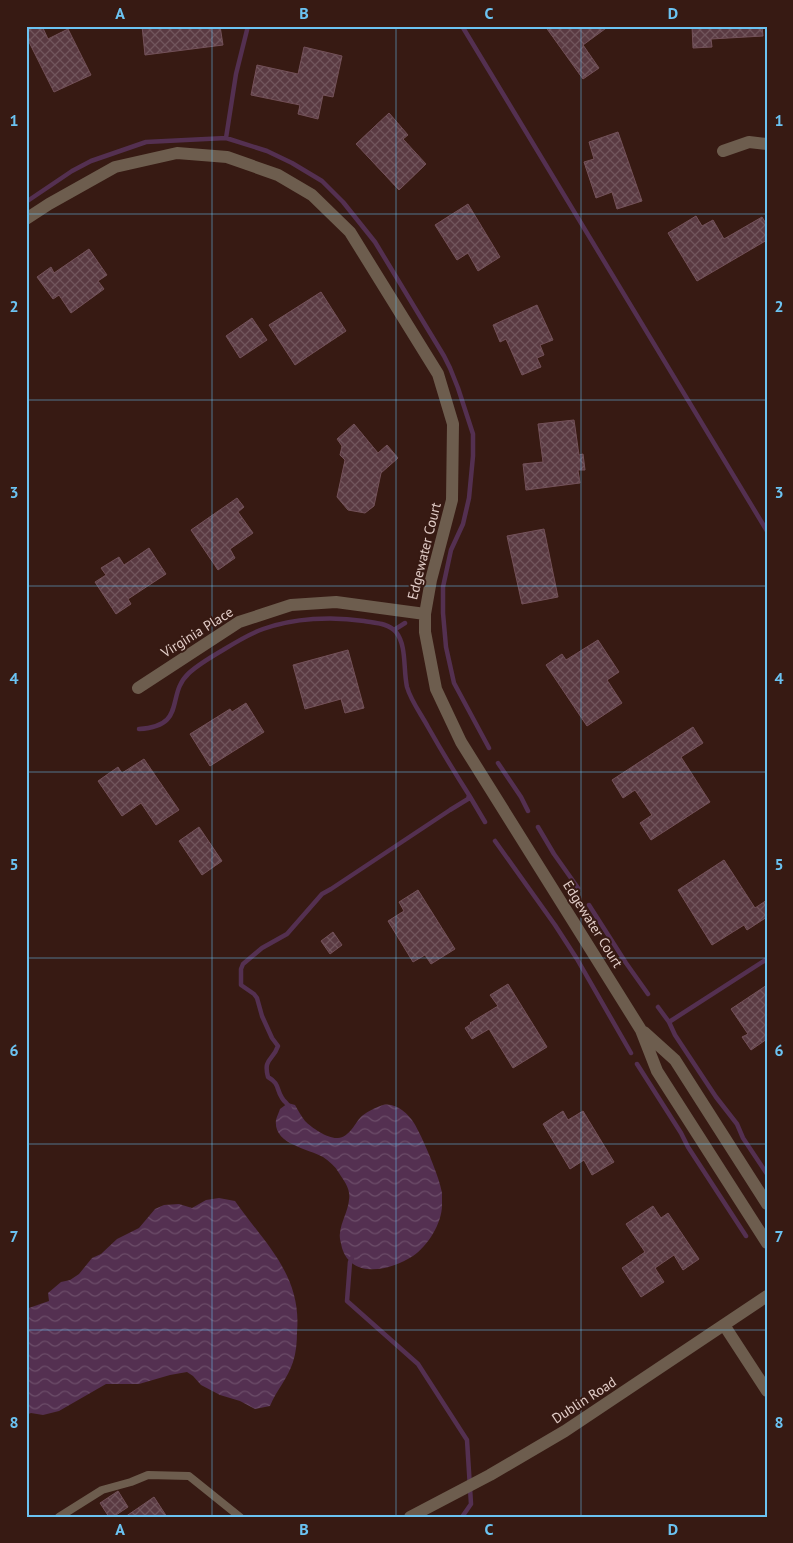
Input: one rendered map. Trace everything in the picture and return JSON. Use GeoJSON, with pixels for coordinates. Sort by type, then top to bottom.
{"type":"FeatureCollection","features":[{"type":"Feature","properties":{"kind":"street"},"geometry":{"type":"LineString","coordinates":[[722,151],[749,142],[767,144]]}},
{"type":"Feature","properties":{"kind":"street","name":"Edgewater Court"},"geometry":{"type":"LineString","coordinates":[[26,219],[114,167],[178,153],[227,158],[278,175],[312,195],[350,232],[438,374],[453,424],[452,500],[430,580],[425,614],[425,632],[436,688],[461,742],[641,1030],[657,1071],[767,1243]]}},
{"type":"Feature","properties":{"kind":"street","name":"Virginia Place"},"geometry":{"type":"LineString","coordinates":[[138,688],[240,622],[291,605],[336,602],[425,614]]}},
{"type":"Feature","properties":{"kind":"street","name":"Edgewater Court"},"geometry":{"type":"LineString","coordinates":[[641,1030],[675,1060],[767,1204]]}},
{"type":"Feature","properties":{"kind":"street","name":"Dublin Road"},"geometry":{"type":"LineString","coordinates":[[410,1517],[485,1478],[565,1431],[767,1296]]}},
{"type":"Feature","properties":{"kind":"street"},"geometry":{"type":"LineString","coordinates":[[724,1325],[767,1390]]}},
{"type":"Feature","properties":{"kind":"lane"},"geometry":{"type":"LineString","coordinates":[[59,1517],[102,1490],[148,1475],[189,1476],[240,1517]]}},
{"type":"Feature","properties":{"kind":"water"},"geometry":{"type":"Polygon","coordinates":[[[288,1103],[295,1105],[305,1121],[312,1127],[334,1138],[345,1135],[362,1116],[370,1110],[383,1105],[392,1105],[401,1109],[408,1116],[414,1123],[426,1147],[442,1193],[440,1219],[433,1234],[419,1252],[394,1265],[373,1269],[354,1265],[347,1258],[342,1248],[340,1235],[348,1204],[348,1189],[337,1170],[327,1160],[292,1144],[280,1135],[276,1120],[280,1109],[288,1103]]]}},
{"type":"Feature","properties":{"kind":"water"},"geometry":{"type":"Polygon","coordinates":[[[219,1198],[235,1201],[279,1261],[294,1294],[297,1312],[295,1355],[288,1374],[270,1406],[255,1409],[240,1401],[220,1395],[201,1385],[187,1372],[139,1384],[106,1384],[59,1411],[43,1415],[31,1413],[26,1415],[26,1309],[49,1301],[48,1293],[61,1282],[70,1280],[79,1274],[92,1258],[101,1254],[117,1239],[139,1228],[155,1209],[164,1205],[179,1204],[192,1208],[206,1200],[219,1198]]]}},
{"type":"Feature","properties":{"kind":"building"},"geometry":{"type":"Polygon","coordinates":[[[26,26],[42,26],[48,39],[68,29],[91,75],[54,92],[26,36],[26,26]]]}},
{"type":"Feature","properties":{"kind":"building"},"geometry":{"type":"Polygon","coordinates":[[[142,26],[220,26],[223,45],[145,55],[142,26]]]}},
{"type":"Feature","properties":{"kind":"building"},"geometry":{"type":"Polygon","coordinates":[[[545,26],[609,26],[583,45],[599,68],[583,79],[545,26]]]}},
{"type":"Feature","properties":{"kind":"building"},"geometry":{"type":"Polygon","coordinates":[[[692,26],[762,26],[763,36],[711,39],[712,47],[693,48],[692,26]]]}},
{"type":"Feature","properties":{"kind":"building"},"geometry":{"type":"Polygon","coordinates":[[[304,47],[342,56],[333,97],[323,95],[318,119],[298,114],[300,105],[251,95],[257,65],[298,74],[304,47]]]}},
{"type":"Feature","properties":{"kind":"building"},"geometry":{"type":"Polygon","coordinates":[[[389,113],[408,135],[403,139],[426,164],[399,190],[356,144],[389,113]]]}},
{"type":"Feature","properties":{"kind":"building"},"geometry":{"type":"Polygon","coordinates":[[[618,132],[642,201],[617,209],[612,192],[596,198],[584,162],[594,159],[589,142],[618,132]]]}},
{"type":"Feature","properties":{"kind":"building"},"geometry":{"type":"Polygon","coordinates":[[[468,204],[500,257],[478,271],[468,253],[457,260],[435,225],[468,204]]]}},
{"type":"Feature","properties":{"kind":"building"},"geometry":{"type":"Polygon","coordinates":[[[696,216],[702,226],[713,220],[724,239],[762,217],[767,225],[767,240],[697,281],[668,233],[696,216]]]}},
{"type":"Feature","properties":{"kind":"building"},"geometry":{"type":"Polygon","coordinates":[[[89,249],[107,275],[98,281],[104,289],[71,313],[59,295],[53,299],[37,277],[51,267],[54,273],[89,249]]]}},
{"type":"Feature","properties":{"kind":"building"},"geometry":{"type":"Polygon","coordinates":[[[321,292],[346,331],[295,365],[269,325],[321,292]]]}},
{"type":"Feature","properties":{"kind":"building"},"geometry":{"type":"Polygon","coordinates":[[[537,305],[553,340],[540,345],[544,355],[537,358],[541,367],[522,375],[506,339],[500,342],[493,325],[537,305]]]}},
{"type":"Feature","properties":{"kind":"building"},"geometry":{"type":"Polygon","coordinates":[[[252,318],[267,340],[240,358],[226,336],[252,318]]]}},
{"type":"Feature","properties":{"kind":"building"},"geometry":{"type":"Polygon","coordinates":[[[574,420],[579,455],[583,454],[585,470],[578,470],[580,483],[526,490],[523,464],[543,462],[538,424],[574,420]]]}},
{"type":"Feature","properties":{"kind":"building"},"geometry":{"type":"Polygon","coordinates":[[[354,424],[378,453],[387,445],[398,458],[381,473],[374,506],[365,513],[348,510],[337,497],[345,460],[340,455],[342,446],[337,439],[354,424]]]}},
{"type":"Feature","properties":{"kind":"building"},"geometry":{"type":"Polygon","coordinates":[[[237,498],[244,507],[238,512],[253,533],[230,549],[235,558],[218,570],[191,530],[237,498]]]}},
{"type":"Feature","properties":{"kind":"building"},"geometry":{"type":"Polygon","coordinates":[[[544,529],[558,597],[522,604],[507,536],[544,529]]]}},
{"type":"Feature","properties":{"kind":"building"},"geometry":{"type":"Polygon","coordinates":[[[149,548],[166,574],[128,599],[131,604],[116,614],[95,582],[106,575],[101,568],[119,557],[124,565],[149,548]]]}},
{"type":"Feature","properties":{"kind":"building"},"geometry":{"type":"Polygon","coordinates":[[[598,640],[619,672],[607,680],[622,703],[587,726],[546,665],[562,654],[566,660],[598,640]]]}},
{"type":"Feature","properties":{"kind":"building"},"geometry":{"type":"Polygon","coordinates":[[[348,650],[364,708],[345,713],[341,699],[305,709],[293,665],[348,650]]]}},
{"type":"Feature","properties":{"kind":"building"},"geometry":{"type":"Polygon","coordinates":[[[246,703],[264,732],[210,766],[190,734],[230,709],[232,712],[246,703]]]}},
{"type":"Feature","properties":{"kind":"building"},"geometry":{"type":"Polygon","coordinates":[[[693,727],[703,743],[681,757],[710,802],[651,840],[640,823],[652,815],[635,790],[623,798],[612,780],[693,727]]]}},
{"type":"Feature","properties":{"kind":"building"},"geometry":{"type":"Polygon","coordinates":[[[144,759],[179,810],[156,825],[141,803],[122,816],[98,781],[118,767],[122,773],[144,759]]]}},
{"type":"Feature","properties":{"kind":"building"},"geometry":{"type":"Polygon","coordinates":[[[199,827],[222,861],[202,875],[179,841],[199,827]]]}},
{"type":"Feature","properties":{"kind":"building"},"geometry":{"type":"Polygon","coordinates":[[[724,860],[755,908],[767,900],[767,917],[747,930],[744,925],[712,945],[678,890],[724,860]]]}},
{"type":"Feature","properties":{"kind":"building"},"geometry":{"type":"Polygon","coordinates":[[[418,890],[455,949],[431,964],[425,955],[413,962],[388,921],[404,911],[399,902],[418,890]]]}},
{"type":"Feature","properties":{"kind":"building"},"geometry":{"type":"Polygon","coordinates":[[[333,932],[342,945],[330,954],[321,941],[333,932]]]}},
{"type":"Feature","properties":{"kind":"building"},"geometry":{"type":"Polygon","coordinates":[[[508,984],[547,1047],[513,1068],[489,1029],[472,1039],[465,1028],[498,1006],[490,995],[508,984]]]}},
{"type":"Feature","properties":{"kind":"building"},"geometry":{"type":"Polygon","coordinates":[[[767,985],[767,1039],[751,1050],[742,1037],[748,1034],[731,1009],[767,985]]]}},
{"type":"Feature","properties":{"kind":"building"},"geometry":{"type":"Polygon","coordinates":[[[563,1111],[568,1120],[583,1111],[614,1162],[592,1175],[584,1160],[570,1169],[543,1124],[563,1111]]]}},
{"type":"Feature","properties":{"kind":"building"},"geometry":{"type":"Polygon","coordinates":[[[653,1206],[661,1218],[668,1213],[699,1259],[683,1270],[674,1255],[655,1268],[664,1282],[641,1297],[622,1268],[645,1252],[626,1224],[653,1206]]]}},
{"type":"Feature","properties":{"kind":"building"},"geometry":{"type":"Polygon","coordinates":[[[118,1491],[128,1507],[113,1517],[109,1517],[100,1503],[118,1491]]]}},
{"type":"Feature","properties":{"kind":"building"},"geometry":{"type":"Polygon","coordinates":[[[154,1497],[167,1517],[125,1517],[154,1497]]]}},
{"type":"Feature","properties":{"kind":"waterway"},"geometry":{"type":"LineString","coordinates":[[226,138],[236,74],[248,26]]}},
{"type":"Feature","properties":{"kind":"waterway"},"geometry":{"type":"LineString","coordinates":[[462,26],[767,531]]}},
{"type":"Feature","properties":{"kind":"waterway"},"geometry":{"type":"LineString","coordinates":[[26,202],[72,171],[91,161],[146,142],[226,138],[267,151],[292,163],[322,181],[343,202],[375,242],[444,356],[458,388],[473,434],[469,498],[463,524],[451,550],[443,587],[443,613],[446,647],[454,683],[489,748]]}},
{"type":"Feature","properties":{"kind":"waterway"},"geometry":{"type":"LineString","coordinates":[[139,729],[154,727],[164,722],[170,716],[178,691],[189,673],[210,658],[253,633],[275,625],[300,620],[352,619],[377,623],[385,625],[396,632],[402,644],[407,687],[411,697],[469,795],[468,799],[322,894],[287,934],[262,948],[243,964],[241,969],[241,985],[257,998],[262,1016],[272,1038],[278,1046],[267,1066],[268,1077],[276,1084],[280,1095],[290,1109]]}},
{"type":"Feature","properties":{"kind":"waterway"},"geometry":{"type":"LineString","coordinates":[[394,630],[405,623]]}},
{"type":"Feature","properties":{"kind":"waterway"},"geometry":{"type":"LineString","coordinates":[[498,763],[528,811]]}},
{"type":"Feature","properties":{"kind":"waterway"},"geometry":{"type":"LineString","coordinates":[[469,795],[485,822]]}},
{"type":"Feature","properties":{"kind":"waterway"},"geometry":{"type":"LineString","coordinates":[[538,827],[578,888]]}},
{"type":"Feature","properties":{"kind":"waterway"},"geometry":{"type":"LineString","coordinates":[[495,841],[577,959],[631,1053]]}},
{"type":"Feature","properties":{"kind":"waterway"},"geometry":{"type":"LineString","coordinates":[[589,905],[648,994]]}},
{"type":"Feature","properties":{"kind":"waterway"},"geometry":{"type":"LineString","coordinates":[[669,1022],[767,959]]}},
{"type":"Feature","properties":{"kind":"waterway"},"geometry":{"type":"LineString","coordinates":[[658,1007],[716,1097],[737,1124],[743,1138],[767,1174]]}},
{"type":"Feature","properties":{"kind":"waterway"},"geometry":{"type":"LineString","coordinates":[[637,1064],[746,1236]]}},
{"type":"Feature","properties":{"kind":"waterway"},"geometry":{"type":"LineString","coordinates":[[352,1258],[350,1262],[347,1301],[418,1364],[467,1440],[471,1504],[462,1517]]}}]}
